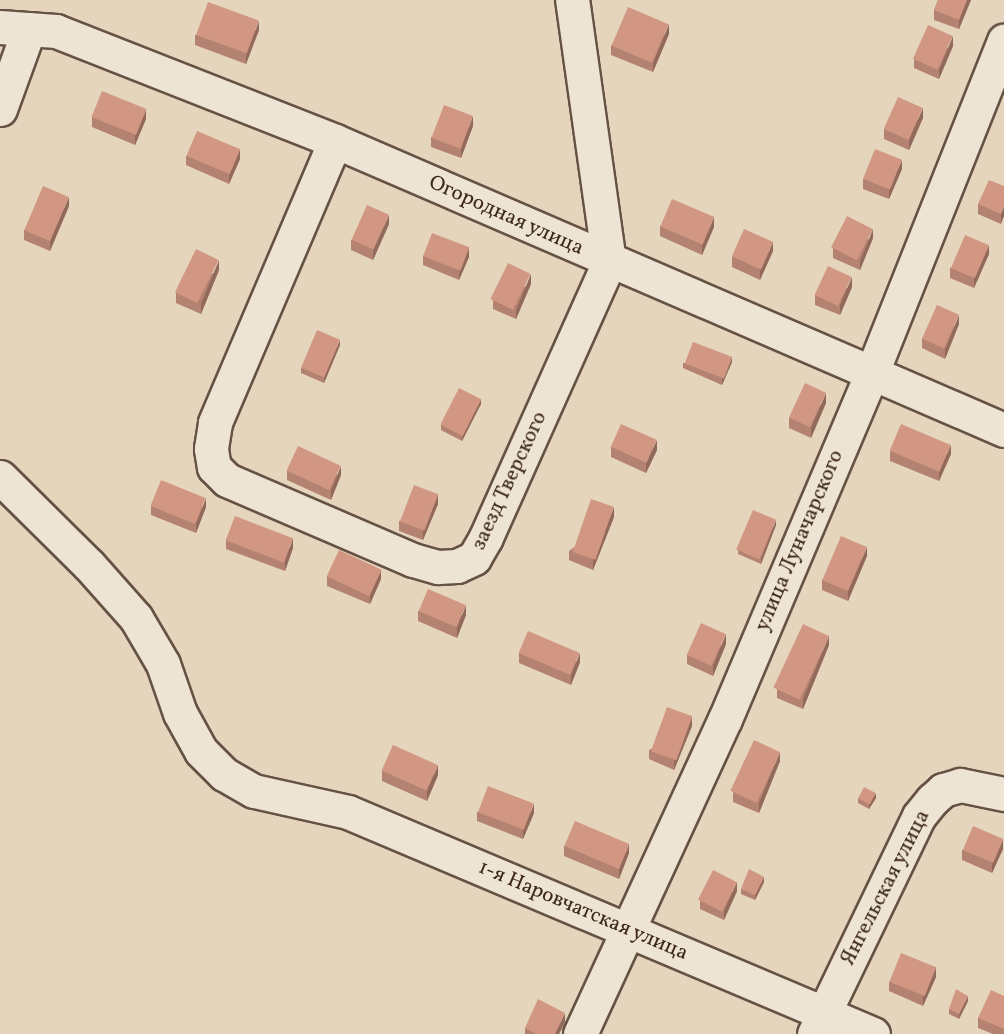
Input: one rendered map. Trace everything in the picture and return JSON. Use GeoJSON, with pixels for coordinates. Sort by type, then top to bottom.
{"type":"FeatureCollection","features":[{"type":"Feature","properties":{"kind":"street"},"geometry":{"type":"LineString","coordinates":[[572,0],[609,262]]}},
{"type":"Feature","properties":{"kind":"street"},"geometry":{"type":"LineString","coordinates":[[0,109],[14,28]]}},
{"type":"Feature","properties":{"kind":"street","name":"Огородная улица"},"geometry":{"type":"LineString","coordinates":[[14,28],[56,32],[83,41],[335,141],[871,375],[1004,429]]}},
{"type":"Feature","properties":{"kind":"street","name":"улица Луначарского"},"geometry":{"type":"LineString","coordinates":[[580,1034],[725,719],[871,375],[1004,40]]}},
{"type":"Feature","properties":{"kind":"street","name":"заезд Тверского"},"geometry":{"type":"LineString","coordinates":[[335,141],[215,423],[211,449],[214,467],[227,480],[413,560],[438,567],[457,566],[474,558],[609,262]]}},
{"type":"Feature","properties":{"kind":"street","name":"1-я Наровчатская улица"},"geometry":{"type":"LineString","coordinates":[[0,477],[89,565],[135,618],[163,664],[180,713],[201,751],[224,774],[254,791],[348,812],[628,929],[818,1024],[873,1034]]}},
{"type":"Feature","properties":{"kind":"street","name":"Янгельская улица"},"geometry":{"type":"LineString","coordinates":[[818,1024],[919,816],[943,790],[960,785],[1004,794]]}},
{"type":"Feature","properties":{"kind":"building"},"geometry":{"type":"Polygon","coordinates":[[[938,0],[967,0],[959,20],[934,10],[938,0]]]}},
{"type":"Feature","properties":{"kind":"building"},"geometry":{"type":"Polygon","coordinates":[[[208,2],[259,20],[247,53],[196,35],[208,2]]]}},
{"type":"Feature","properties":{"kind":"building"},"geometry":{"type":"Polygon","coordinates":[[[628,7],[669,24],[652,63],[612,46],[628,7]]]}},
{"type":"Feature","properties":{"kind":"building"},"geometry":{"type":"Polygon","coordinates":[[[928,25],[953,36],[938,70],[913,59],[928,25]]]}},
{"type":"Feature","properties":{"kind":"building"},"geometry":{"type":"Polygon","coordinates":[[[102,91],[147,109],[136,135],[92,117],[102,91]]]}},
{"type":"Feature","properties":{"kind":"building"},"geometry":{"type":"Polygon","coordinates":[[[898,97],[923,108],[908,140],[884,129],[898,97]]]}},
{"type":"Feature","properties":{"kind":"building"},"geometry":{"type":"Polygon","coordinates":[[[444,105],[473,116],[460,149],[431,138],[444,105]]]}},
{"type":"Feature","properties":{"kind":"building"},"geometry":{"type":"Polygon","coordinates":[[[197,131],[240,149],[230,174],[186,156],[197,131]]]}},
{"type":"Feature","properties":{"kind":"building"},"geometry":{"type":"Polygon","coordinates":[[[875,149],[902,160],[890,190],[863,179],[875,149]]]}},
{"type":"Feature","properties":{"kind":"building"},"geometry":{"type":"Polygon","coordinates":[[[989,180],[1004,186],[1004,206],[1001,214],[978,204],[989,180]]]}},
{"type":"Feature","properties":{"kind":"building"},"geometry":{"type":"Polygon","coordinates":[[[43,186],[69,197],[50,241],[24,230],[43,186]]]}},
{"type":"Feature","properties":{"kind":"building"},"geometry":{"type":"Polygon","coordinates":[[[672,199],[714,217],[703,245],[660,227],[672,199]]]}},
{"type":"Feature","properties":{"kind":"building"},"geometry":{"type":"Polygon","coordinates":[[[367,205],[389,215],[373,249],[352,240],[367,205]]]}},
{"type":"Feature","properties":{"kind":"building"},"geometry":{"type":"Polygon","coordinates":[[[847,216],[873,229],[857,260],[831,247],[847,216]]]}},
{"type":"Feature","properties":{"kind":"building"},"geometry":{"type":"Polygon","coordinates":[[[744,229],[773,242],[761,269],[732,256],[744,229]]]}},
{"type":"Feature","properties":{"kind":"building"},"geometry":{"type":"Polygon","coordinates":[[[432,233],[469,247],[460,271],[423,256],[432,233]]]}},
{"type":"Feature","properties":{"kind":"building"},"geometry":{"type":"Polygon","coordinates":[[[965,235],[989,245],[975,278],[951,268],[965,235]]]}},
{"type":"Feature","properties":{"kind":"building"},"geometry":{"type":"Polygon","coordinates":[[[196,249],[218,260],[197,303],[175,292],[196,249]]]}},
{"type":"Feature","properties":{"kind":"building"},"geometry":{"type":"Polygon","coordinates":[[[508,263],[530,274],[513,310],[490,299],[508,263]]]}},
{"type":"Feature","properties":{"kind":"building"},"geometry":{"type":"Polygon","coordinates":[[[828,266],[852,277],[838,306],[814,295],[828,266]]]}},
{"type":"Feature","properties":{"kind":"building"},"geometry":{"type":"Polygon","coordinates":[[[937,305],[959,315],[944,349],[922,339],[937,305]]]}},
{"type":"Feature","properties":{"kind":"building"},"geometry":{"type":"Polygon","coordinates":[[[317,330],[340,340],[324,378],[301,368],[317,330]]]}},
{"type":"Feature","properties":{"kind":"building"},"geometry":{"type":"Polygon","coordinates":[[[693,342],[732,357],[724,379],[685,363],[693,342]]]}},
{"type":"Feature","properties":{"kind":"building"},"geometry":{"type":"Polygon","coordinates":[[[805,383],[826,393],[810,427],[789,417],[805,383]]]}},
{"type":"Feature","properties":{"kind":"building"},"geometry":{"type":"Polygon","coordinates":[[[459,388],[481,399],[463,436],[440,425],[459,388]]]}},
{"type":"Feature","properties":{"kind":"building"},"geometry":{"type":"Polygon","coordinates":[[[621,424],[657,440],[646,463],[611,447],[621,424]]]}},
{"type":"Feature","properties":{"kind":"building"},"geometry":{"type":"Polygon","coordinates":[[[901,424],[951,445],[939,472],[890,451],[901,424]]]}},
{"type":"Feature","properties":{"kind":"building"},"geometry":{"type":"Polygon","coordinates":[[[298,446],[341,466],[329,490],[287,470],[298,446]]]}},
{"type":"Feature","properties":{"kind":"building"},"geometry":{"type":"Polygon","coordinates":[[[161,480],[206,498],[195,524],[151,506],[161,480]]]}},
{"type":"Feature","properties":{"kind":"building"},"geometry":{"type":"Polygon","coordinates":[[[414,485],[438,494],[424,531],[400,521],[414,485]]]}},
{"type":"Feature","properties":{"kind":"building"},"geometry":{"type":"Polygon","coordinates":[[[591,499],[614,507],[595,560],[573,552],[591,499]]]}},
{"type":"Feature","properties":{"kind":"building"},"geometry":{"type":"Polygon","coordinates":[[[753,510],[776,520],[759,559],[736,550],[753,510]]]}},
{"type":"Feature","properties":{"kind":"building"},"geometry":{"type":"Polygon","coordinates":[[[235,516],[293,538],[284,562],[226,540],[235,516]]]}},
{"type":"Feature","properties":{"kind":"building"},"geometry":{"type":"Polygon","coordinates":[[[841,536],[867,547],[848,591],[822,580],[841,536]]]}},
{"type":"Feature","properties":{"kind":"building"},"geometry":{"type":"Polygon","coordinates":[[[339,550],[382,570],[369,596],[327,576],[339,550]]]}},
{"type":"Feature","properties":{"kind":"building"},"geometry":{"type":"Polygon","coordinates":[[[428,589],[466,605],[456,627],[419,611],[428,589]]]}},
{"type":"Feature","properties":{"kind":"building"},"geometry":{"type":"Polygon","coordinates":[[[701,623],[726,634],[711,666],[687,655],[701,623]]]}},
{"type":"Feature","properties":{"kind":"building"},"geometry":{"type":"Polygon","coordinates":[[[803,624],[829,636],[800,700],[773,687],[803,624]]]}},
{"type":"Feature","properties":{"kind":"building"},"geometry":{"type":"Polygon","coordinates":[[[528,631],[580,653],[570,675],[519,653],[528,631]]]}},
{"type":"Feature","properties":{"kind":"building"},"geometry":{"type":"Polygon","coordinates":[[[667,707],[692,716],[676,760],[651,751],[667,707]]]}},
{"type":"Feature","properties":{"kind":"building"},"geometry":{"type":"Polygon","coordinates":[[[754,740],[780,752],[757,803],[730,791],[754,740]]]}},
{"type":"Feature","properties":{"kind":"building"},"geometry":{"type":"Polygon","coordinates":[[[393,745],[438,765],[426,791],[382,771],[393,745]]]}},
{"type":"Feature","properties":{"kind":"building"},"geometry":{"type":"Polygon","coordinates":[[[488,786],[534,804],[524,830],[478,812],[488,786]]]}},
{"type":"Feature","properties":{"kind":"building"},"geometry":{"type":"Polygon","coordinates":[[[864,787],[876,793],[870,804],[858,799],[864,787]]]}},
{"type":"Feature","properties":{"kind":"building"},"geometry":{"type":"Polygon","coordinates":[[[575,821],[629,844],[619,869],[564,846],[575,821]]]}},
{"type":"Feature","properties":{"kind":"building"},"geometry":{"type":"Polygon","coordinates":[[[973,826],[1003,839],[993,863],[963,850],[973,826]]]}},
{"type":"Feature","properties":{"kind":"building"},"geometry":{"type":"Polygon","coordinates":[[[749,869],[764,877],[755,895],[741,889],[749,869]]]}},
{"type":"Feature","properties":{"kind":"building"},"geometry":{"type":"Polygon","coordinates":[[[713,870],[737,882],[722,912],[698,899],[713,870]]]}},
{"type":"Feature","properties":{"kind":"building"},"geometry":{"type":"Polygon","coordinates":[[[901,953],[936,967],[925,996],[889,982],[901,953]]]}},
{"type":"Feature","properties":{"kind":"building"},"geometry":{"type":"Polygon","coordinates":[[[956,989],[968,996],[959,1014],[949,1009],[956,989]]]}},
{"type":"Feature","properties":{"kind":"building"},"geometry":{"type":"Polygon","coordinates":[[[991,990],[1004,996],[1004,1029],[978,1018],[991,990]]]}},
{"type":"Feature","properties":{"kind":"building"},"geometry":{"type":"Polygon","coordinates":[[[538,999],[565,1013],[555,1034],[536,1034],[525,1028],[538,999]]]}}]}
